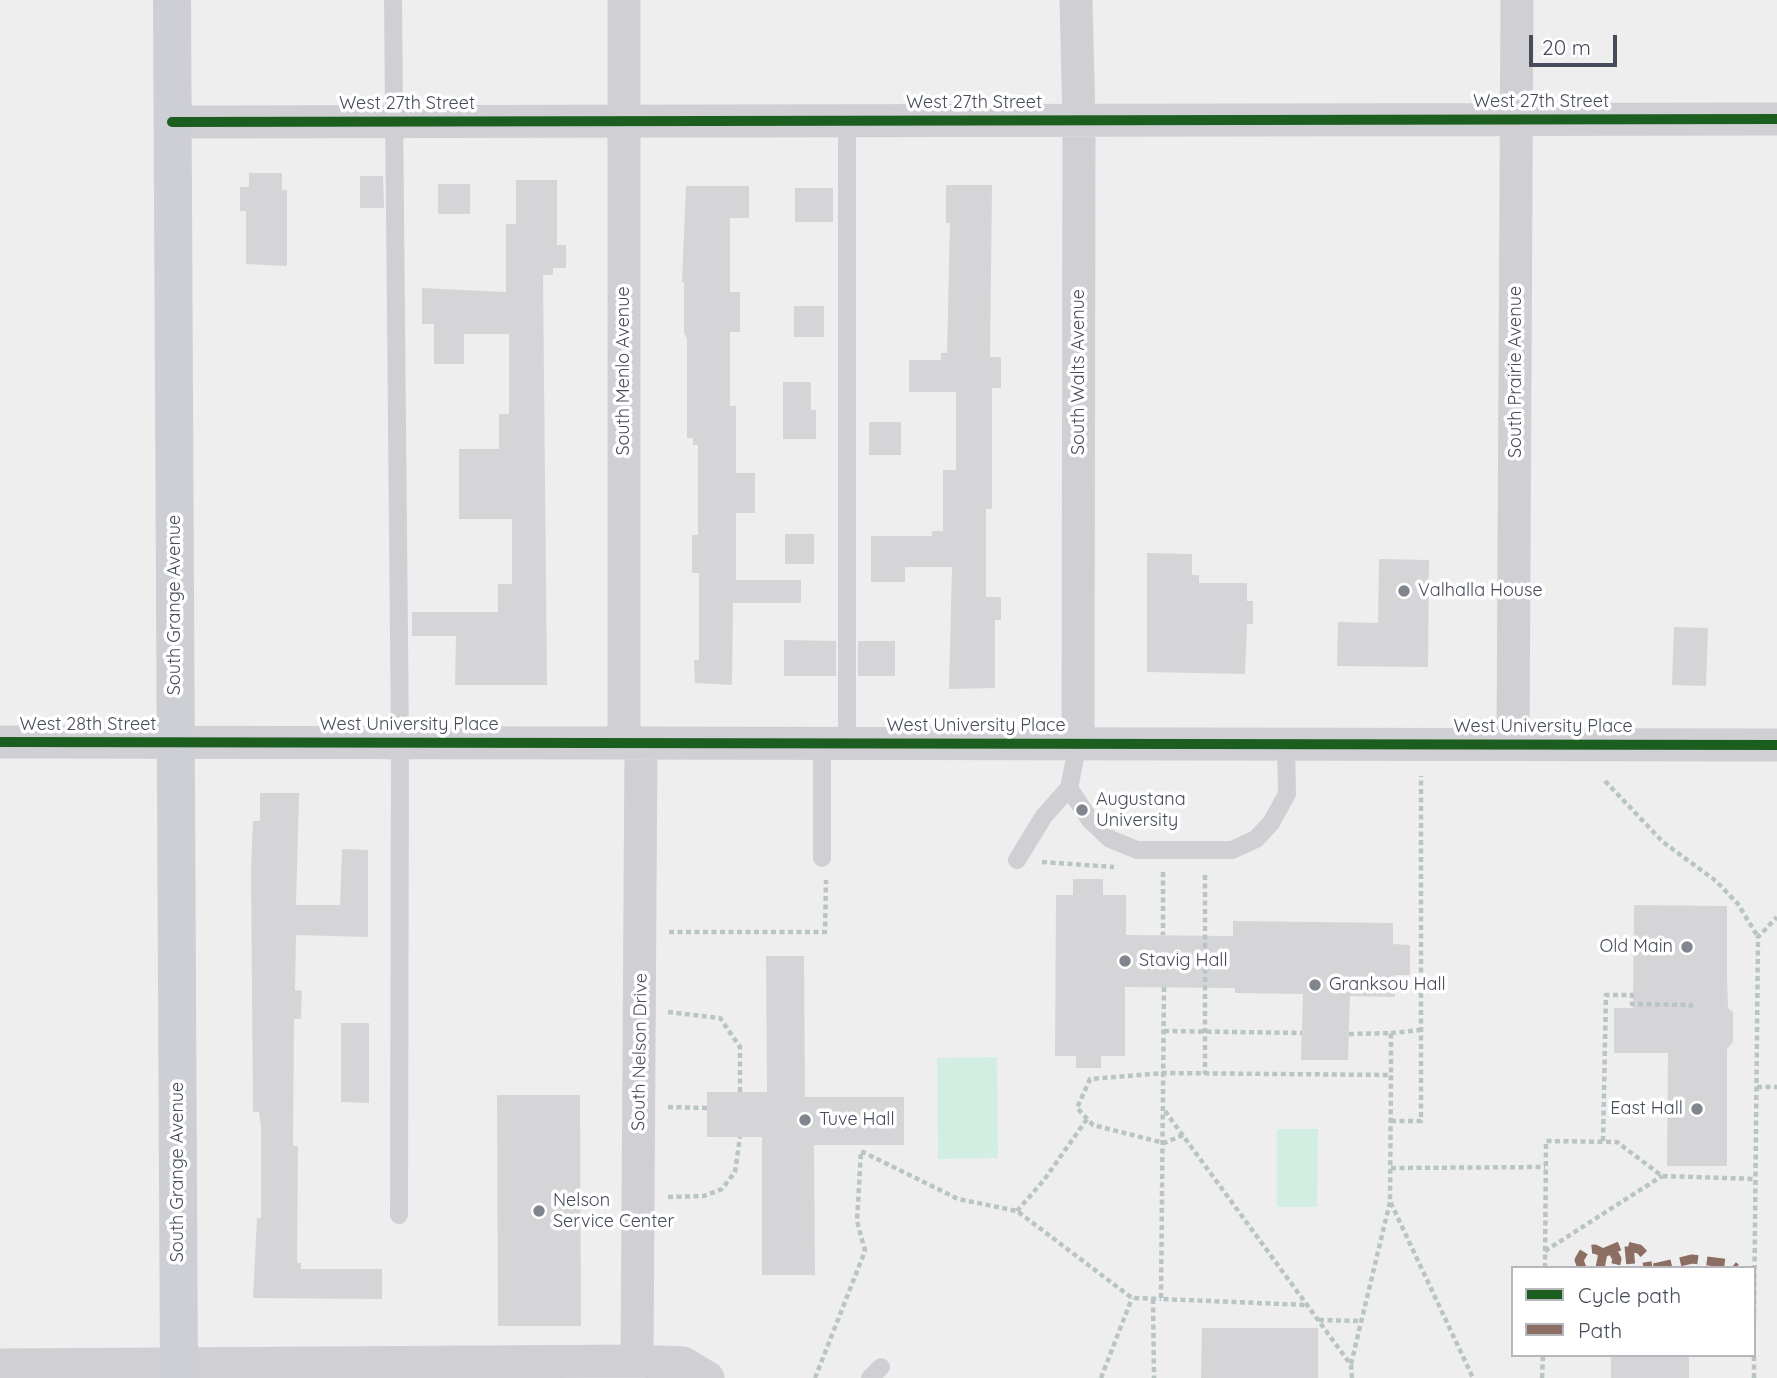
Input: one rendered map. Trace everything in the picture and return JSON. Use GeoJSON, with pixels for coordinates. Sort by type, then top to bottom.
{"type":"FeatureCollection","features":[{"type":"Feature","properties":{"kind":"street","name":"South Grange Avenue"},"geometry":{"type":"LineString","coordinates":[[172,0],[179,1371]]}},
{"type":"Feature","properties":{"kind":"street","name":"South Menlo Avenue"},"geometry":{"type":"LineString","coordinates":[[624,0],[632,743]]}},
{"type":"Feature","properties":{"kind":"street","name":"South Walts Avenue"},"geometry":{"type":"LineString","coordinates":[[1076,0],[1079,121],[1078,744]]}},
{"type":"Feature","properties":{"kind":"street","name":"South Prairie Avenue"},"geometry":{"type":"LineString","coordinates":[[1513,744],[1517,0]]}},
{"type":"Feature","properties":{"kind":"street","name":"West 27th Street"},"geometry":{"type":"LineString","coordinates":[[172,122],[1777,119]]}},
{"type":"Feature","properties":{"kind":"street","name":"West 28th Street"},"geometry":{"type":"LineString","coordinates":[[0,742],[176,742]]}},
{"type":"Feature","properties":{"kind":"street","name":"West University Place"},"geometry":{"type":"LineString","coordinates":[[176,742],[1777,745]]}},
{"type":"Feature","properties":{"kind":"street","name":"South Nelson Drive"},"geometry":{"type":"LineString","coordinates":[[632,743],[641,1012],[637,1361]]}},
{"type":"Feature","properties":{"kind":"street"},"geometry":{"type":"LineString","coordinates":[[0,1365],[179,1371],[558,1371],[637,1361],[683,1363],[708,1378]]}},
{"type":"Feature","properties":{"kind":"lane"},"geometry":{"type":"LineString","coordinates":[[394,0],[400,743],[399,1215]]}},
{"type":"Feature","properties":{"kind":"lane"},"geometry":{"type":"LineString","coordinates":[[824,864],[834,743],[847,121]]}},
{"type":"Feature","properties":{"kind":"lane"},"geometry":{"type":"LineString","coordinates":[[1017,860],[1044,817],[1069,788],[1078,744]]}},
{"type":"Feature","properties":{"kind":"lane"},"geometry":{"type":"LineString","coordinates":[[1069,788],[1090,820],[1110,839],[1136,850],[1232,850],[1256,839],[1271,823],[1287,794],[1286,744]]}},
{"type":"Feature","properties":{"kind":"path"},"geometry":{"type":"LineString","coordinates":[[1605,781],[1663,842],[1716,881],[1738,904],[1758,937],[1755,1266]]}},
{"type":"Feature","properties":{"kind":"path"},"geometry":{"type":"LineString","coordinates":[[1391,1121],[1421,1121],[1422,782]]}},
{"type":"Feature","properties":{"kind":"path"},"geometry":{"type":"LineString","coordinates":[[1017,860],[1119,868]]}},
{"type":"Feature","properties":{"kind":"path"},"geometry":{"type":"LineString","coordinates":[[677,932],[825,932],[824,864]]}},
{"type":"Feature","properties":{"kind":"path"},"geometry":{"type":"LineString","coordinates":[[1163,871],[1163,935]]}},
{"type":"Feature","properties":{"kind":"path"},"geometry":{"type":"LineString","coordinates":[[1205,875],[1205,1074]]}},
{"type":"Feature","properties":{"kind":"path"},"geometry":{"type":"LineString","coordinates":[[1758,937],[1777,917]]}},
{"type":"Feature","properties":{"kind":"path"},"geometry":{"type":"LineString","coordinates":[[1599,940],[1633,941]]}},
{"type":"Feature","properties":{"kind":"path"},"geometry":{"type":"LineString","coordinates":[[1161,1299],[1164,987]]}},
{"type":"Feature","properties":{"kind":"path"},"geometry":{"type":"LineString","coordinates":[[1603,1141],[1606,995],[1632,995],[1632,1004],[1690,1005],[1690,1009]]}},
{"type":"Feature","properties":{"kind":"path"},"geometry":{"type":"LineString","coordinates":[[641,1012],[684,1012],[720,1018],[740,1047],[740,1092]]}},
{"type":"Feature","properties":{"kind":"path"},"geometry":{"type":"LineString","coordinates":[[1349,1034],[1421,1030]]}},
{"type":"Feature","properties":{"kind":"path"},"geometry":{"type":"LineString","coordinates":[[1164,1031],[1302,1033]]}},
{"type":"Feature","properties":{"kind":"path"},"geometry":{"type":"LineString","coordinates":[[1352,1378],[1351,1365],[1390,1201],[1391,1033]]}},
{"type":"Feature","properties":{"kind":"path"},"geometry":{"type":"LineString","coordinates":[[1182,1135],[1164,1143],[1093,1125],[1077,1108],[1090,1079],[1164,1073],[1391,1075]]}},
{"type":"Feature","properties":{"kind":"path"},"geometry":{"type":"LineString","coordinates":[[1757,1087],[1777,1087]]}},
{"type":"Feature","properties":{"kind":"path"},"geometry":{"type":"LineString","coordinates":[[678,1107],[707,1108]]}},
{"type":"Feature","properties":{"kind":"path"},"geometry":{"type":"LineString","coordinates":[[1164,1109],[1351,1365]]}},
{"type":"Feature","properties":{"kind":"path"},"geometry":{"type":"LineString","coordinates":[[1017,1211],[1044,1180],[1087,1118]]}},
{"type":"Feature","properties":{"kind":"path"},"geometry":{"type":"LineString","coordinates":[[639,1198],[704,1196],[722,1189],[736,1172],[740,1137]]}},
{"type":"Feature","properties":{"kind":"path"},"geometry":{"type":"LineString","coordinates":[[1545,1266],[1546,1141],[1618,1142],[1662,1176]]}},
{"type":"Feature","properties":{"kind":"path"},"geometry":{"type":"LineString","coordinates":[[815,1378],[865,1251],[857,1221],[861,1151],[958,1199],[1017,1211],[1132,1298],[1307,1305]]}},
{"type":"Feature","properties":{"kind":"path"},"geometry":{"type":"LineString","coordinates":[[1391,1168],[1545,1167]]}},
{"type":"Feature","properties":{"kind":"path"},"geometry":{"type":"LineString","coordinates":[[1545,1252],[1662,1176],[1757,1179]]}},
{"type":"Feature","properties":{"kind":"path"},"geometry":{"type":"LineString","coordinates":[[1390,1201],[1473,1378]]}},
{"type":"Feature","properties":{"kind":"path"},"geometry":{"type":"LineString","coordinates":[[1101,1378],[1132,1298]]}},
{"type":"Feature","properties":{"kind":"path"},"geometry":{"type":"LineString","coordinates":[[1153,1299],[1154,1378]]}},
{"type":"Feature","properties":{"kind":"path"},"geometry":{"type":"LineString","coordinates":[[1318,1320],[1361,1321]]}},
{"type":"Feature","properties":{"kind":"path"},"geometry":{"type":"LineString","coordinates":[[1542,1378],[1543,1357]]}},
{"type":"Feature","properties":{"kind":"path"},"geometry":{"type":"LineString","coordinates":[[1754,1357],[1754,1378]]}},
{"type":"Feature","properties":{"kind":"green space"},"geometry":{"type":"Polygon","coordinates":[[[997,1057],[998,1158],[938,1159],[937,1058],[997,1057]]]}},
{"type":"Feature","properties":{"kind":"green space"},"geometry":{"type":"Polygon","coordinates":[[[1277,1129],[1318,1129],[1317,1207],[1277,1207],[1277,1129]]]}},
{"type":"Feature","properties":{"kind":"building"},"geometry":{"type":"Polygon","coordinates":[[[249,173],[282,173],[282,190],[287,190],[287,266],[246,264],[246,211],[240,211],[240,187],[249,187],[249,173]]]}},
{"type":"Feature","properties":{"kind":"building"},"geometry":{"type":"Polygon","coordinates":[[[360,176],[383,176],[384,208],[360,208],[360,176]]]}},
{"type":"Feature","properties":{"kind":"building"},"geometry":{"type":"Polygon","coordinates":[[[516,180],[557,180],[557,245],[566,245],[566,268],[553,268],[553,275],[543,275],[547,685],[455,685],[456,636],[412,636],[412,612],[498,612],[498,584],[512,584],[512,519],[459,519],[459,449],[499,449],[499,414],[509,414],[509,334],[464,334],[464,364],[434,364],[434,324],[422,324],[422,288],[506,292],[506,224],[516,224],[516,180]]]}},
{"type":"Feature","properties":{"kind":"building"},"geometry":{"type":"Polygon","coordinates":[[[438,184],[470,184],[470,214],[438,214],[438,184]]]}},
{"type":"Feature","properties":{"kind":"building"},"geometry":{"type":"Polygon","coordinates":[[[946,185],[992,185],[990,357],[1001,357],[1001,388],[992,388],[992,509],[986,509],[986,597],[1001,597],[1001,620],[995,620],[995,688],[949,689],[952,567],[905,567],[905,582],[871,582],[871,536],[932,536],[932,531],[943,531],[943,470],[956,470],[956,392],[909,392],[909,360],[941,360],[941,353],[947,353],[950,223],[946,223],[946,185]]]}},
{"type":"Feature","properties":{"kind":"building"},"geometry":{"type":"Polygon","coordinates":[[[686,186],[749,186],[749,218],[730,218],[730,292],[740,292],[740,332],[730,332],[730,406],[736,406],[736,473],[755,473],[755,513],[736,513],[736,580],[801,580],[801,603],[733,603],[732,685],[695,683],[694,660],[699,660],[699,573],[692,573],[692,535],[698,535],[698,445],[693,445],[693,438],[687,438],[687,339],[684,332],[682,282],[686,186]]]}},
{"type":"Feature","properties":{"kind":"building"},"geometry":{"type":"Polygon","coordinates":[[[795,188],[833,188],[833,222],[795,222],[795,188]]]}},
{"type":"Feature","properties":{"kind":"building"},"geometry":{"type":"Polygon","coordinates":[[[794,306],[824,306],[824,337],[794,337],[794,306]]]}},
{"type":"Feature","properties":{"kind":"building"},"geometry":{"type":"Polygon","coordinates":[[[783,382],[811,382],[811,410],[816,410],[816,439],[783,439],[783,382]]]}},
{"type":"Feature","properties":{"kind":"building"},"geometry":{"type":"Polygon","coordinates":[[[869,422],[901,422],[901,455],[869,455],[869,422]]]}},
{"type":"Feature","properties":{"kind":"building"},"geometry":{"type":"Polygon","coordinates":[[[785,534],[814,534],[814,564],[785,564],[785,534]]]}},
{"type":"Feature","properties":{"kind":"building"},"geometry":{"type":"Polygon","coordinates":[[[1147,553],[1192,554],[1192,575],[1199,575],[1199,583],[1247,583],[1247,601],[1253,601],[1253,624],[1247,624],[1245,674],[1147,672],[1147,553]]]}},
{"type":"Feature","properties":{"kind":"building","name":"Valhalla House"},"geometry":{"type":"Polygon","coordinates":[[[1379,559],[1429,560],[1428,667],[1337,666],[1338,622],[1378,623],[1379,559]]]}},
{"type":"Feature","properties":{"kind":"building"},"geometry":{"type":"Polygon","coordinates":[[[1674,627],[1708,628],[1706,686],[1672,685],[1674,627]]]}},
{"type":"Feature","properties":{"kind":"building"},"geometry":{"type":"Polygon","coordinates":[[[784,640],[836,641],[836,676],[784,676],[784,640]]]}},
{"type":"Feature","properties":{"kind":"building"},"geometry":{"type":"Polygon","coordinates":[[[858,641],[895,641],[895,676],[858,676],[858,641]]]}},
{"type":"Feature","properties":{"kind":"building"},"geometry":{"type":"Polygon","coordinates":[[[260,793],[299,793],[296,905],[340,905],[342,849],[368,850],[368,937],[296,935],[295,990],[302,991],[301,1019],[294,1019],[293,1146],[298,1146],[297,1263],[301,1263],[301,1269],[382,1269],[382,1299],[253,1298],[257,1218],[261,1218],[261,1127],[259,1112],[253,1112],[251,869],[253,821],[260,821],[260,793]]]}},
{"type":"Feature","properties":{"kind":"building"},"geometry":{"type":"Polygon","coordinates":[[[1073,879],[1103,879],[1103,895],[1126,895],[1126,935],[1233,936],[1233,921],[1393,923],[1393,944],[1410,945],[1410,975],[1395,975],[1395,997],[1350,996],[1348,1060],[1301,1060],[1303,994],[1235,993],[1235,988],[1125,987],[1125,1056],[1101,1056],[1101,1068],[1076,1068],[1076,1056],[1055,1056],[1056,895],[1073,895],[1073,879]]]}},
{"type":"Feature","properties":{"kind":"building"},"geometry":{"type":"Polygon","coordinates":[[[1634,905],[1727,906],[1728,1008],[1733,1012],[1733,1042],[1727,1049],[1727,1166],[1667,1166],[1668,1053],[1614,1053],[1614,1008],[1633,1008],[1634,905]]]}},
{"type":"Feature","properties":{"kind":"building","name":"Tuve Hall"},"geometry":{"type":"Polygon","coordinates":[[[766,956],[804,956],[805,1097],[904,1097],[904,1145],[814,1145],[815,1275],[762,1275],[762,1137],[707,1137],[707,1092],[767,1092],[766,956]]]}},
{"type":"Feature","properties":{"kind":"building"},"geometry":{"type":"Polygon","coordinates":[[[341,1023],[369,1023],[369,1103],[341,1102],[341,1023]]]}},
{"type":"Feature","properties":{"kind":"building","name":"Nelson Service Center"},"geometry":{"type":"Polygon","coordinates":[[[497,1095],[580,1095],[581,1326],[498,1326],[497,1095]]]}},
{"type":"Feature","properties":{"kind":"building"},"geometry":{"type":"Polygon","coordinates":[[[1202,1328],[1318,1328],[1318,1378],[1201,1378],[1202,1328]]]}},
{"type":"Feature","properties":{"kind":"building"},"geometry":{"type":"Polygon","coordinates":[[[1611,1357],[1689,1357],[1689,1378],[1611,1378],[1611,1357]]]}},
{"type":"Feature","properties":{"kind":"marked path"},"geometry":{"type":"LineString","coordinates":[[1603,1253],[1622,1245],[1639,1249],[1646,1256],[1648,1266]]}},
{"type":"Feature","properties":{"kind":"marked path"},"geometry":{"type":"LineString","coordinates":[[1629,1246],[1631,1266]]}},
{"type":"Feature","properties":{"kind":"marked path"},"geometry":{"type":"LineString","coordinates":[[1611,1248],[1617,1259],[1615,1266]]}},
{"type":"Feature","properties":{"kind":"marked path"},"geometry":{"type":"LineString","coordinates":[[1581,1266],[1579,1260],[1585,1250],[1595,1249],[1603,1253]]}},
{"type":"Feature","properties":{"kind":"marked path"},"geometry":{"type":"LineString","coordinates":[[1600,1266],[1603,1253]]}},
{"type":"Feature","properties":{"kind":"marked path"},"geometry":{"type":"LineString","coordinates":[[1662,1266],[1692,1259],[1734,1266]]}},
{"type":"Feature","properties":{"kind":"cycle path"},"geometry":{"type":"LineString","coordinates":[[172,122],[1777,119]]}},
{"type":"Feature","properties":{"kind":"cycle path"},"geometry":{"type":"LineString","coordinates":[[0,742],[1777,745]]}},
{"type":"Feature","properties":{"kind":"place","name":"Valhalla House"},"geometry":{"type":"Point","coordinates":[1404,591]}},
{"type":"Feature","properties":{"kind":"place","name":"Augustana University"},"geometry":{"type":"Point","coordinates":[1082,810]}},
{"type":"Feature","properties":{"kind":"place","name":"Old Main"},"geometry":{"type":"Point","coordinates":[1687,947]}},
{"type":"Feature","properties":{"kind":"place","name":"Stavig Hall"},"geometry":{"type":"Point","coordinates":[1125,961]}},
{"type":"Feature","properties":{"kind":"place","name":"Granksou Hall"},"geometry":{"type":"Point","coordinates":[1315,985]}},
{"type":"Feature","properties":{"kind":"place","name":"East Hall"},"geometry":{"type":"Point","coordinates":[1697,1109]}},
{"type":"Feature","properties":{"kind":"place","name":"Tuve Hall"},"geometry":{"type":"Point","coordinates":[805,1120]}},
{"type":"Feature","properties":{"kind":"place","name":"Nelson Service Center"},"geometry":{"type":"Point","coordinates":[539,1211]}}]}
